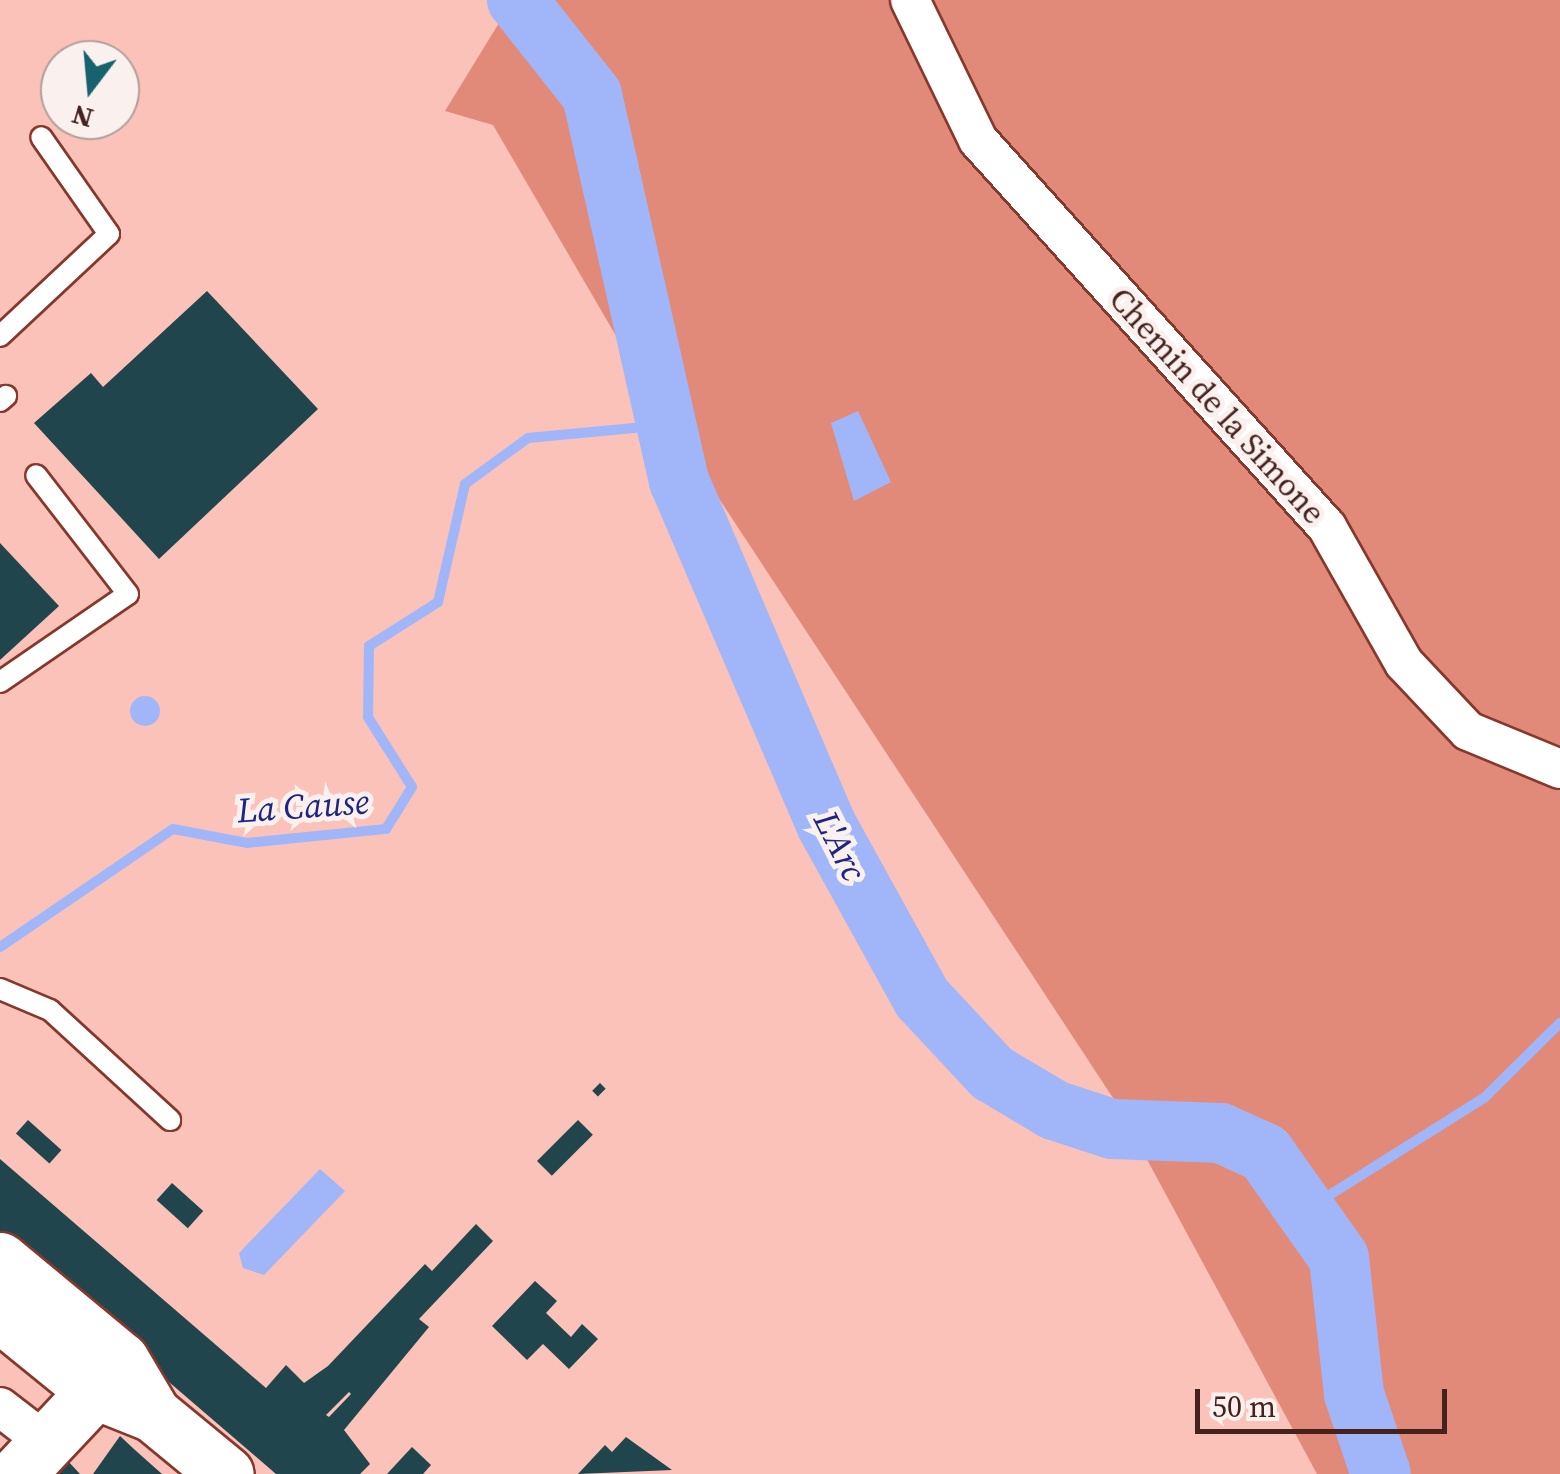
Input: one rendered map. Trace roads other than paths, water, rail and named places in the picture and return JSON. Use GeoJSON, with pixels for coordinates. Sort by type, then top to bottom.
{"type":"FeatureCollection","features":[{"type":"Feature","properties":{"kind":"main road"},"geometry":{"type":"LineString","coordinates":[[0,1260],[153,1414],[226,1474]]}},
{"type":"Feature","properties":{"kind":"main road"},"geometry":{"type":"LineString","coordinates":[[0,1288],[105,1363]]}},
{"type":"Feature","properties":{"kind":"main road"},"geometry":{"type":"LineString","coordinates":[[0,1314],[105,1363]]}},
{"type":"Feature","properties":{"kind":"main road"},"geometry":{"type":"LineString","coordinates":[[33,1459],[105,1363]]}},
{"type":"Feature","properties":{"kind":"street","name":"Chemin de la Simone"},"geometry":{"type":"LineString","coordinates":[[910,0],[978,140],[1327,527],[1404,663],[1468,730],[1560,769]]}},
{"type":"Feature","properties":{"kind":"street"},"geometry":{"type":"LineString","coordinates":[[0,1406],[33,1459]]}},
{"type":"Feature","properties":{"kind":"lane"},"geometry":{"type":"LineString","coordinates":[[0,336],[109,234],[43,140]]}},
{"type":"Feature","properties":{"kind":"lane"},"geometry":{"type":"LineString","coordinates":[[0,682],[128,594],[36,475]]}},
{"type":"Feature","properties":{"kind":"lane"},"geometry":{"type":"LineString","coordinates":[[0,989],[50,1010],[170,1120]]}},
{"type":"Feature","properties":{"kind":"water"},"geometry":{"type":"Polygon","coordinates":[[[858,411],[891,482],[854,501],[831,423],[858,411]]]}},
{"type":"Feature","properties":{"kind":"water"},"geometry":{"type":"Polygon","coordinates":[[[145,696],[159,705],[160,711],[151,725],[145,726],[131,717],[130,711],[139,697],[145,696]]]}},
{"type":"Feature","properties":{"kind":"water"},"geometry":{"type":"Polygon","coordinates":[[[320,1169],[345,1191],[264,1275],[243,1268],[239,1253],[320,1169]]]}},
{"type":"Feature","properties":{"kind":"waterway","name":"L'Arc"},"geometry":{"type":"LineString","coordinates":[[517,0],[592,95],[679,481],[827,826],[922,998],[992,1073],[1054,1110],[1112,1129],[1221,1133],[1265,1153],[1339,1258],[1354,1394],[1381,1474]]}},
{"type":"Feature","properties":{"kind":"waterway","name":"La Cause"},"geometry":{"type":"LineString","coordinates":[[0,947],[173,829],[247,843],[386,829],[412,787],[368,717],[369,646],[438,602],[465,484],[528,438],[665,425]]}},
{"type":"Feature","properties":{"kind":"waterway"},"geometry":{"type":"LineString","coordinates":[[1309,1208],[1484,1098],[1560,1023]]}}]}
